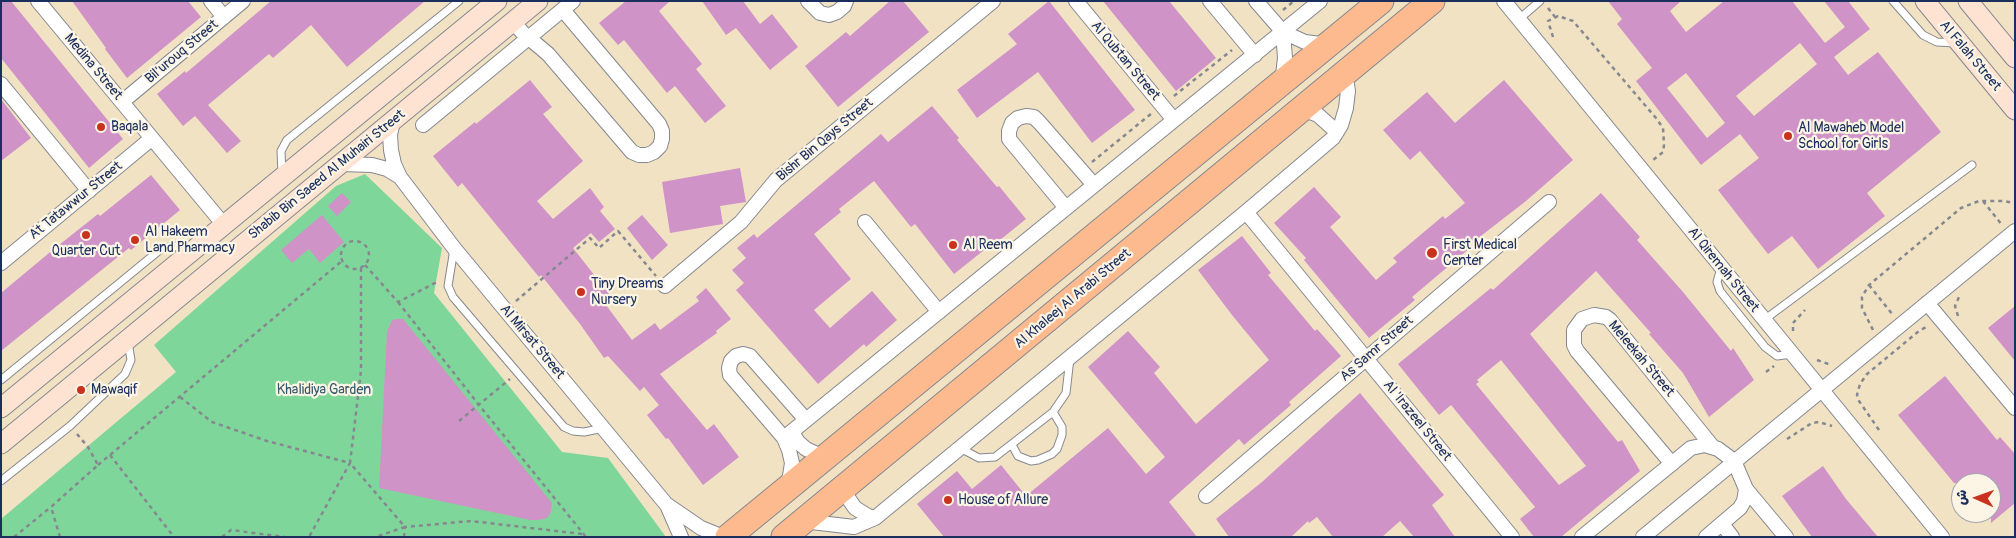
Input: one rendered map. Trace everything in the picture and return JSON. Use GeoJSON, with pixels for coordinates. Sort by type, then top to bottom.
{"type":"FeatureCollection","features":[{"type":"Feature","properties":{"kind":"highway"},"geometry":{"type":"LineString","coordinates":[[728,537],[1381,1]]}},
{"type":"Feature","properties":{"kind":"highway","name":"Al Khaleej Al Arabi Street"},"geometry":{"type":"LineString","coordinates":[[784,537],[1432,1]]}},
{"type":"Feature","properties":{"kind":"street","name":"Medina Street"},"geometry":{"type":"LineString","coordinates":[[38,1],[224,225]]}},
{"type":"Feature","properties":{"kind":"street"},"geometry":{"type":"LineString","coordinates":[[211,1],[224,17]]}},
{"type":"Feature","properties":{"kind":"street","name":"Bil'urouq Street"},"geometry":{"type":"LineString","coordinates":[[122,102],[243,1]]}},
{"type":"Feature","properties":{"kind":"street","name":"Shabib Bin Saeed Al Muhairi Street"},"geometry":{"type":"LineString","coordinates":[[1,408],[496,1]]}},
{"type":"Feature","properties":{"kind":"street","name":"Shabib Bin Saeed Al Muhairi Street"},"geometry":{"type":"LineString","coordinates":[[1,444],[538,1]]}},
{"type":"Feature","properties":{"kind":"street"},"geometry":{"type":"LineString","coordinates":[[808,1],[820,13],[829,15],[837,12],[844,6],[846,1]]}},
{"type":"Feature","properties":{"kind":"street","name":"Bishr Bin Qays Street"},"geometry":{"type":"LineString","coordinates":[[665,286],[741,222],[776,180],[992,1]]}},
{"type":"Feature","properties":{"kind":"street","name":"Al Qubtan Street"},"geometry":{"type":"LineString","coordinates":[[1076,1],[1174,120]]}},
{"type":"Feature","properties":{"kind":"street"},"geometry":{"type":"LineString","coordinates":[[1210,1],[1255,55]]}},
{"type":"Feature","properties":{"kind":"street"},"geometry":{"type":"LineString","coordinates":[[1256,1],[1283,32],[1305,42],[1329,45]]}},
{"type":"Feature","properties":{"kind":"street"},"geometry":{"type":"LineString","coordinates":[[788,435],[1320,1]]}},
{"type":"Feature","properties":{"kind":"street","name":"Al Falah Street"},"geometry":{"type":"LineString","coordinates":[[1925,1],[2015,110]]}},
{"type":"Feature","properties":{"kind":"street"},"geometry":{"type":"LineString","coordinates":[[1968,1],[2015,58]]}},
{"type":"Feature","properties":{"kind":"street","name":"Al Qiremah Street"},"geometry":{"type":"LineString","coordinates":[[1503,2],[1942,537]]}},
{"type":"Feature","properties":{"kind":"street"},"geometry":{"type":"LineString","coordinates":[[423,125],[528,38],[568,6],[659,124],[662,131],[660,146],[654,152],[647,155],[639,155],[632,152],[548,54],[528,38],[513,22]]}},
{"type":"Feature","properties":{"kind":"street"},"geometry":{"type":"LineString","coordinates":[[1282,84],[1285,58],[1283,32]]}},
{"type":"Feature","properties":{"kind":"street"},"geometry":{"type":"LineString","coordinates":[[803,521],[854,527],[875,518],[1070,358],[1324,147],[1337,132],[1348,100],[1345,73]]}},
{"type":"Feature","properties":{"kind":"street"},"geometry":{"type":"LineString","coordinates":[[2,87],[89,190]]}},
{"type":"Feature","properties":{"kind":"street"},"geometry":{"type":"LineString","coordinates":[[1302,109],[1318,115],[1337,132]]}},
{"type":"Feature","properties":{"kind":"street"},"geometry":{"type":"LineString","coordinates":[[1066,208],[1009,139],[1012,123],[1018,118],[1034,117],[1040,122],[1094,185]]}},
{"type":"Feature","properties":{"kind":"street","name":"Al Mirsat Street"},"geometry":{"type":"LineString","coordinates":[[393,121],[390,136],[391,150],[400,177],[454,248],[666,504],[681,537]]}},
{"type":"Feature","properties":{"kind":"street","name":"At Tatawwur Street"},"geometry":{"type":"LineString","coordinates":[[1,263],[151,139]]}},
{"type":"Feature","properties":{"kind":"street","name":"Al Mirsat Street"},"geometry":{"type":"LineString","coordinates":[[341,164],[372,164],[387,169],[400,177]]}},
{"type":"Feature","properties":{"kind":"street","name":"As Samr Street"},"geometry":{"type":"LineString","coordinates":[[1206,496],[1549,202]]}},
{"type":"Feature","properties":{"kind":"street","name":"Al 'Irazeel Street"},"geometry":{"type":"LineString","coordinates":[[1246,212],[1512,537]]}},
{"type":"Feature","properties":{"kind":"street"},"geometry":{"type":"LineString","coordinates":[[865,222],[939,312]]}},
{"type":"Feature","properties":{"kind":"street"},"geometry":{"type":"LineString","coordinates":[[1643,537],[2015,231]]}},
{"type":"Feature","properties":{"kind":"street"},"geometry":{"type":"LineString","coordinates":[[1928,303],[2015,408]]}},
{"type":"Feature","properties":{"kind":"street","name":"Meleekah Street"},"geometry":{"type":"LineString","coordinates":[[1672,464],[1577,351],[1574,345],[1574,330],[1582,319],[1594,315],[1606,317],[1610,320],[1712,446],[1734,461]]}},
{"type":"Feature","properties":{"kind":"street"},"geometry":{"type":"LineString","coordinates":[[806,420],[755,360],[743,354],[736,356],[729,368],[730,375],[788,435],[806,449],[817,454],[829,454]]}},
{"type":"Feature","properties":{"kind":"street"},"geometry":{"type":"LineString","coordinates":[[786,489],[792,463],[788,435]]}},
{"type":"Feature","properties":{"kind":"street"},"geometry":{"type":"LineString","coordinates":[[1582,537],[1691,448],[1712,446]]}},
{"type":"Feature","properties":{"kind":"street"},"geometry":{"type":"LineString","coordinates":[[1734,461],[1746,488],[1786,537]]}},
{"type":"Feature","properties":{"kind":"street"},"geometry":{"type":"LineString","coordinates":[[843,488],[855,508],[875,518]]}},
{"type":"Feature","properties":{"kind":"street"},"geometry":{"type":"LineString","coordinates":[[1706,537],[1740,508],[1744,501],[1746,488]]}},
{"type":"Feature","properties":{"kind":"street","name":"Al Mirsat Street"},"geometry":{"type":"LineString","coordinates":[[666,504],[701,528],[723,537]]}},
{"type":"Feature","properties":{"kind":"street"},"geometry":{"type":"LineString","coordinates":[[1722,524],[1732,537]]}},
{"type":"Feature","properties":{"kind":"lane"},"geometry":{"type":"LineString","coordinates":[[282,178],[282,150],[287,140],[459,1]]}},
{"type":"Feature","properties":{"kind":"lane"},"geometry":{"type":"LineString","coordinates":[[1518,20],[1540,1]]}},
{"type":"Feature","properties":{"kind":"lane"},"geometry":{"type":"LineString","coordinates":[[1893,1],[1923,35],[1937,42],[1951,44],[1958,42]]}},
{"type":"Feature","properties":{"kind":"lane"},"geometry":{"type":"LineString","coordinates":[[1764,320],[1972,165]]}},
{"type":"Feature","properties":{"kind":"lane"},"geometry":{"type":"LineString","coordinates":[[1,380],[161,249],[173,246],[194,250]]}},
{"type":"Feature","properties":{"kind":"lane"},"geometry":{"type":"LineString","coordinates":[[454,248],[448,286],[453,297],[564,427],[584,432],[604,428]]}},
{"type":"Feature","properties":{"kind":"lane"},"geometry":{"type":"LineString","coordinates":[[1721,268],[1718,287],[1728,303],[1768,351],[1777,356],[1792,354]]}},
{"type":"Feature","properties":{"kind":"lane"},"geometry":{"type":"LineString","coordinates":[[1,481],[70,426],[125,374],[131,360],[128,340]]}},
{"type":"Feature","properties":{"kind":"lane"},"geometry":{"type":"LineString","coordinates":[[960,448],[979,458],[990,458],[1000,455],[1053,412],[1066,394],[1070,358]]}},
{"type":"Feature","properties":{"kind":"lane"},"geometry":{"type":"LineString","coordinates":[[1012,445],[1018,456],[1031,461],[1052,454],[1057,449],[1062,435],[1060,422],[1053,412]]}},
{"type":"Feature","properties":{"kind":"path"},"geometry":{"type":"LineString","coordinates":[[1548,21],[1558,16],[1573,21],[1660,123],[1663,128],[1663,152],[1641,170]]}},
{"type":"Feature","properties":{"kind":"path"},"geometry":{"type":"LineString","coordinates":[[1875,333],[1862,308],[1862,297],[1868,285],[1961,208],[1979,201],[2003,200],[2015,203]]}},
{"type":"Feature","properties":{"kind":"path"},"geometry":{"type":"LineString","coordinates":[[506,310],[590,238],[599,248],[618,231],[665,286]]}},
{"type":"Feature","properties":{"kind":"path"},"geometry":{"type":"LineString","coordinates":[[358,241],[365,245],[369,251],[369,259],[365,265],[354,270],[347,267],[342,261],[341,253],[344,246],[350,242],[358,241]]}},
{"type":"Feature","properties":{"kind":"path"},"geometry":{"type":"LineString","coordinates":[[14,537],[51,507],[98,464],[342,261]]}},
{"type":"Feature","properties":{"kind":"path"},"geometry":{"type":"LineString","coordinates":[[365,265],[398,302],[585,535]]}},
{"type":"Feature","properties":{"kind":"path"},"geometry":{"type":"LineString","coordinates":[[309,537],[350,463],[362,371],[361,268]]}},
{"type":"Feature","properties":{"kind":"path"},"geometry":{"type":"LineString","coordinates":[[398,302],[449,275]]}},
{"type":"Feature","properties":{"kind":"path"},"geometry":{"type":"LineString","coordinates":[[1960,319],[1955,306],[1961,294]]}},
{"type":"Feature","properties":{"kind":"path"},"geometry":{"type":"LineString","coordinates":[[1794,334],[1792,329],[1793,323],[1805,310]]}},
{"type":"Feature","properties":{"kind":"path"},"geometry":{"type":"LineString","coordinates":[[1879,430],[1859,401],[1857,395],[1860,384],[1867,374],[1925,326],[1932,326]]}},
{"type":"Feature","properties":{"kind":"path"},"geometry":{"type":"LineString","coordinates":[[1813,356],[1819,361],[1832,365]]}},
{"type":"Feature","properties":{"kind":"path"},"geometry":{"type":"LineString","coordinates":[[1766,372],[1776,364]]}},
{"type":"Feature","properties":{"kind":"path"},"geometry":{"type":"LineString","coordinates":[[459,421],[518,372]]}},
{"type":"Feature","properties":{"kind":"path"},"geometry":{"type":"LineString","coordinates":[[180,397],[212,422],[267,441],[350,463],[405,527],[404,537]]}},
{"type":"Feature","properties":{"kind":"path"},"geometry":{"type":"LineString","coordinates":[[1787,439],[1806,427],[1819,422],[1826,423],[1838,430]]}},
{"type":"Feature","properties":{"kind":"path"},"geometry":{"type":"LineString","coordinates":[[70,426],[88,447],[98,464]]}},
{"type":"Feature","properties":{"kind":"path"},"geometry":{"type":"LineString","coordinates":[[110,455],[174,537]]}},
{"type":"Feature","properties":{"kind":"path"},"geometry":{"type":"LineString","coordinates":[[51,507],[60,537]]}},
{"type":"Feature","properties":{"kind":"path"},"geometry":{"type":"LineString","coordinates":[[375,537],[405,527],[471,521],[585,535]]}},
{"type":"Feature","properties":{"kind":"path"},"geometry":{"type":"LineString","coordinates":[[222,537],[231,530],[286,537]]}},
{"type":"Feature","properties":{"kind":"green space","name":"Khalidiya Garden"},"geometry":{"type":"Polygon","coordinates":[[[365,174],[442,248],[434,293],[562,452],[608,458],[666,537],[1,537],[1,519],[176,372],[154,345],[336,186],[365,174]]]}},
{"type":"Feature","properties":{"kind":"building"},"geometry":{"type":"Polygon","coordinates":[[[1,1],[11,1],[123,139],[89,168],[1,58],[1,1]]]}},
{"type":"Feature","properties":{"kind":"building"},"geometry":{"type":"Polygon","coordinates":[[[72,1],[188,1],[201,17],[127,78],[72,1]]]}},
{"type":"Feature","properties":{"kind":"building"},"geometry":{"type":"Polygon","coordinates":[[[271,1],[425,1],[347,67],[311,25],[273,58],[269,54],[208,105],[241,141],[227,153],[195,116],[183,126],[157,94],[185,71],[186,73],[271,1]]]}},
{"type":"Feature","properties":{"kind":"building"},"geometry":{"type":"Polygon","coordinates":[[[626,1],[670,1],[659,11],[702,64],[696,69],[726,106],[705,123],[675,86],[667,93],[624,40],[618,45],[599,23],[626,1]]]}},
{"type":"Feature","properties":{"kind":"building"},"geometry":{"type":"Polygon","coordinates":[[[702,1],[743,1],[760,24],[772,14],[798,47],[770,70],[736,28],[726,35],[702,1]]]}},
{"type":"Feature","properties":{"kind":"building"},"geometry":{"type":"Polygon","coordinates":[[[890,1],[903,1],[929,32],[838,107],[805,66],[846,32],[850,36],[890,1]]]}},
{"type":"Feature","properties":{"kind":"building"},"geometry":{"type":"Polygon","coordinates":[[[1049,1],[1135,110],[1092,143],[1038,72],[977,118],[957,90],[1017,44],[1008,34],[1049,1]]]}},
{"type":"Feature","properties":{"kind":"building"},"geometry":{"type":"Polygon","coordinates":[[[1103,1],[1169,1],[1216,58],[1176,91],[1103,1]]]}},
{"type":"Feature","properties":{"kind":"building","name":"Al Mawaheb Model School for Girls"},"geometry":{"type":"Polygon","coordinates":[[[1608,1],[1681,1],[1670,11],[1686,32],[1724,1],[1792,1],[1825,43],[1845,27],[1824,1],[1848,1],[1870,29],[1834,57],[1848,75],[1878,52],[1941,132],[1867,193],[1885,216],[1818,269],[1792,236],[1768,254],[1718,190],[1759,158],[1740,134],[1701,165],[1636,81],[1652,68],[1617,24],[1622,19],[1608,1]],[[1800,43],[1736,96],[1754,116],[1817,64],[1800,43]],[[1686,73],[1667,88],[1707,138],[1725,123],[1686,73]]]}},
{"type":"Feature","properties":{"kind":"building"},"geometry":{"type":"Polygon","coordinates":[[[530,80],[552,107],[543,114],[583,161],[537,201],[553,219],[590,188],[604,207],[600,211],[615,229],[599,242],[591,233],[573,248],[610,295],[603,301],[632,340],[655,323],[660,330],[699,301],[696,297],[706,288],[731,319],[716,331],[717,333],[660,374],[707,430],[714,424],[739,457],[703,485],[668,438],[666,439],[647,415],[659,405],[644,387],[640,391],[608,356],[604,358],[541,275],[539,277],[462,183],[458,187],[433,156],[530,80]]]}},
{"type":"Feature","properties":{"kind":"building"},"geometry":{"type":"Polygon","coordinates":[[[1504,80],[1573,160],[1526,201],[1468,246],[1470,248],[1412,297],[1415,300],[1369,338],[1304,260],[1306,258],[1274,223],[1314,187],[1341,217],[1330,227],[1376,280],[1397,262],[1393,258],[1443,216],[1445,219],[1465,203],[1420,151],[1410,160],[1383,130],[1427,92],[1455,123],[1504,80]]]}},
{"type":"Feature","properties":{"kind":"building"},"geometry":{"type":"Polygon","coordinates":[[[1,99],[31,138],[1,161],[1,99]]]}},
{"type":"Feature","properties":{"kind":"building"},"geometry":{"type":"Polygon","coordinates":[[[932,106],[959,138],[957,140],[1026,219],[954,274],[915,224],[911,227],[874,181],[839,209],[841,212],[814,234],[851,279],[814,310],[830,328],[872,291],[897,320],[866,347],[864,344],[818,384],[736,290],[744,283],[732,270],[746,258],[737,248],[754,234],[757,238],[881,134],[888,142],[932,106]]]}},
{"type":"Feature","properties":{"kind":"building"},"geometry":{"type":"Polygon","coordinates":[[[740,168],[746,202],[720,206],[723,224],[670,233],[662,182],[740,168]]]}},
{"type":"Feature","properties":{"kind":"building"},"geometry":{"type":"Polygon","coordinates":[[[151,175],[180,210],[131,250],[129,248],[1,351],[1,293],[98,214],[100,216],[151,175]]]}},
{"type":"Feature","properties":{"kind":"building"},"geometry":{"type":"Polygon","coordinates":[[[342,193],[351,202],[337,216],[328,206],[342,193]]]}},
{"type":"Feature","properties":{"kind":"building"},"geometry":{"type":"Polygon","coordinates":[[[1601,193],[1640,237],[1637,240],[1731,351],[1733,348],[1754,380],[1709,417],[1683,373],[1649,334],[1651,333],[1596,271],[1530,334],[1618,442],[1622,440],[1640,471],[1561,537],[1534,537],[1520,519],[1535,507],[1451,405],[1439,415],[1398,364],[1491,288],[1493,290],[1601,193]],[[1501,360],[1477,380],[1479,382],[1476,384],[1559,485],[1586,466],[1501,360]]]}},
{"type":"Feature","properties":{"kind":"building"},"geometry":{"type":"Polygon","coordinates":[[[322,215],[344,242],[320,263],[309,249],[292,263],[281,250],[322,215]]]}},
{"type":"Feature","properties":{"kind":"building"},"geometry":{"type":"Polygon","coordinates":[[[642,215],[668,245],[652,260],[627,228],[642,215]]]}},
{"type":"Feature","properties":{"kind":"building"},"geometry":{"type":"Polygon","coordinates":[[[1242,236],[1271,273],[1268,275],[1315,331],[1317,329],[1341,356],[1289,402],[1291,405],[1244,445],[1239,439],[1169,502],[1197,537],[944,537],[917,504],[957,471],[972,489],[1001,465],[1026,496],[1108,428],[1146,474],[1165,457],[1088,367],[1128,331],[1160,367],[1154,373],[1196,424],[1269,360],[1198,270],[1242,236]]]}},
{"type":"Feature","properties":{"kind":"building"},"geometry":{"type":"Polygon","coordinates":[[[2015,306],[2015,361],[1988,328],[2015,306]]]}},
{"type":"Feature","properties":{"kind":"building"},"geometry":{"type":"Polygon","coordinates":[[[403,319],[552,503],[551,512],[547,518],[530,520],[379,488],[387,332],[392,320],[403,319]]]}},
{"type":"Feature","properties":{"kind":"building"},"geometry":{"type":"Polygon","coordinates":[[[1945,376],[1997,440],[2000,437],[2015,454],[2015,503],[2001,515],[2001,473],[1951,473],[1951,479],[1898,415],[1945,376]]]}},
{"type":"Feature","properties":{"kind":"building"},"geometry":{"type":"Polygon","coordinates":[[[1360,393],[1444,495],[1432,505],[1455,537],[1414,537],[1400,521],[1382,537],[1333,537],[1317,517],[1309,523],[1308,521],[1291,537],[1229,537],[1216,519],[1262,482],[1360,393]]]}},
{"type":"Feature","properties":{"kind":"building"},"geometry":{"type":"Polygon","coordinates":[[[1823,466],[1846,499],[1878,537],[1812,537],[1782,496],[1823,466]]]}},
{"type":"Feature","properties":{"kind":"place","name":"Baqala"},"geometry":{"type":"Point","coordinates":[101,127]}},
{"type":"Feature","properties":{"kind":"place","name":"Al Mawaheb Model School for Girls"},"geometry":{"type":"Point","coordinates":[1788,136]}},
{"type":"Feature","properties":{"kind":"place","name":"Quarter Cut"},"geometry":{"type":"Point","coordinates":[86,235]}},
{"type":"Feature","properties":{"kind":"place","name":"Al Hakeem Land Pharmacy"},"geometry":{"type":"Point","coordinates":[135,240]}},
{"type":"Feature","properties":{"kind":"place","name":"Al Reem"},"geometry":{"type":"Point","coordinates":[953,245]}},
{"type":"Feature","properties":{"kind":"place","name":"First Medical Center"},"geometry":{"type":"Point","coordinates":[1432,253]}},
{"type":"Feature","properties":{"kind":"place","name":"Tiny Dreams Nursery"},"geometry":{"type":"Point","coordinates":[581,292]}},
{"type":"Feature","properties":{"kind":"place","name":"Mawaqif"},"geometry":{"type":"Point","coordinates":[81,390]}},
{"type":"Feature","properties":{"kind":"place","name":"House of Allure"},"geometry":{"type":"Point","coordinates":[948,500]}}]}
